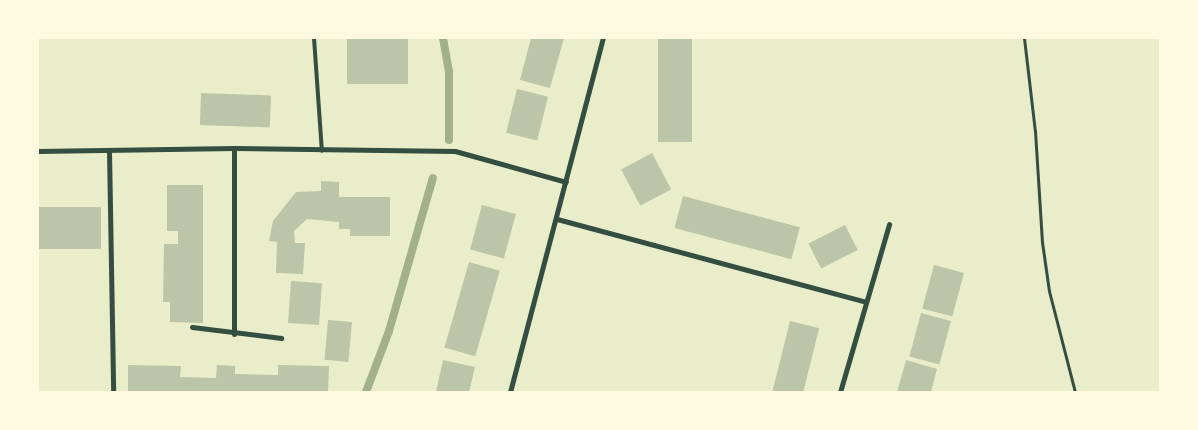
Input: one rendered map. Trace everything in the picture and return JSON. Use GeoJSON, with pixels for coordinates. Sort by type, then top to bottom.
{"type":"FeatureCollection","features":[{"type":"Feature","properties":{"kind":"street"},"geometry":{"type":"LineString","coordinates":[[510,392],[604,38]]}},
{"type":"Feature","properties":{"kind":"street"},"geometry":{"type":"LineString","coordinates":[[234,148],[234,334]]}},
{"type":"Feature","properties":{"kind":"street"},"geometry":{"type":"LineString","coordinates":[[38,151],[234,148],[322,151],[454,151],[566,182]]}},
{"type":"Feature","properties":{"kind":"street"},"geometry":{"type":"LineString","coordinates":[[109,151],[113,392]]}},
{"type":"Feature","properties":{"kind":"street"},"geometry":{"type":"LineString","coordinates":[[556,219],[866,302]]}},
{"type":"Feature","properties":{"kind":"street"},"geometry":{"type":"LineString","coordinates":[[840,392],[889,224]]}},
{"type":"Feature","properties":{"kind":"street"},"geometry":{"type":"LineString","coordinates":[[192,327],[234,334],[281,338]]}},
{"type":"Feature","properties":{"kind":"lane"},"geometry":{"type":"LineString","coordinates":[[314,38],[322,151]]}},
{"type":"Feature","properties":{"kind":"path"},"geometry":{"type":"LineString","coordinates":[[1024,38],[1035,132],[1042,242],[1049,291],[1075,392]]}},
{"type":"Feature","properties":{"kind":"building"},"geometry":{"type":"Polygon","coordinates":[[[347,38],[408,38],[408,84],[347,84],[347,38]]]}},
{"type":"Feature","properties":{"kind":"building"},"geometry":{"type":"Polygon","coordinates":[[[531,38],[564,38],[550,88],[520,80],[531,38]]]}},
{"type":"Feature","properties":{"kind":"building"},"geometry":{"type":"Polygon","coordinates":[[[658,38],[692,38],[692,142],[658,142],[658,38]]]}},
{"type":"Feature","properties":{"kind":"building"},"geometry":{"type":"Polygon","coordinates":[[[517,89],[548,97],[537,140],[506,133],[517,89]]]}},
{"type":"Feature","properties":{"kind":"building"},"geometry":{"type":"Polygon","coordinates":[[[201,93],[271,95],[270,127],[200,125],[201,93]]]}},
{"type":"Feature","properties":{"kind":"building"},"geometry":{"type":"Polygon","coordinates":[[[652,153],[671,189],[640,206],[621,169],[652,153]]]}},
{"type":"Feature","properties":{"kind":"building"},"geometry":{"type":"Polygon","coordinates":[[[321,181],[339,182],[339,197],[390,197],[390,236],[350,236],[350,229],[339,229],[339,222],[307,219],[294,231],[295,243],[305,243],[303,274],[276,273],[277,242],[269,241],[273,221],[296,192],[321,191],[321,181]]]}},
{"type":"Feature","properties":{"kind":"building"},"geometry":{"type":"Polygon","coordinates":[[[167,185],[203,185],[203,323],[170,322],[170,302],[163,302],[164,244],[178,244],[178,231],[167,231],[167,185]]]}},
{"type":"Feature","properties":{"kind":"building"},"geometry":{"type":"Polygon","coordinates":[[[683,196],[800,227],[791,259],[674,228],[683,196]]]}},
{"type":"Feature","properties":{"kind":"building"},"geometry":{"type":"Polygon","coordinates":[[[482,205],[516,214],[504,258],[470,249],[482,205]]]}},
{"type":"Feature","properties":{"kind":"building"},"geometry":{"type":"Polygon","coordinates":[[[38,207],[101,207],[101,249],[38,249],[38,207]]]}},
{"type":"Feature","properties":{"kind":"building"},"geometry":{"type":"Polygon","coordinates":[[[845,225],[858,250],[821,269],[808,244],[845,225]]]}},
{"type":"Feature","properties":{"kind":"building"},"geometry":{"type":"Polygon","coordinates":[[[469,262],[500,271],[475,356],[444,348],[469,262]]]}},
{"type":"Feature","properties":{"kind":"building"},"geometry":{"type":"Polygon","coordinates":[[[934,265],[964,273],[952,316],[922,308],[934,265]]]}},
{"type":"Feature","properties":{"kind":"building"},"geometry":{"type":"Polygon","coordinates":[[[291,281],[322,283],[319,325],[288,323],[291,281]]]}},
{"type":"Feature","properties":{"kind":"building"},"geometry":{"type":"Polygon","coordinates":[[[921,313],[951,321],[939,364],[909,356],[921,313]]]}},
{"type":"Feature","properties":{"kind":"building"},"geometry":{"type":"Polygon","coordinates":[[[328,320],[352,322],[348,362],[325,360],[328,320]]]}},
{"type":"Feature","properties":{"kind":"building"},"geometry":{"type":"Polygon","coordinates":[[[790,321],[819,328],[803,392],[772,392],[790,321]]]}},
{"type":"Feature","properties":{"kind":"building"},"geometry":{"type":"Polygon","coordinates":[[[443,360],[475,367],[469,392],[436,392],[443,360]]]}},
{"type":"Feature","properties":{"kind":"building"},"geometry":{"type":"Polygon","coordinates":[[[906,360],[937,369],[931,392],[897,392],[906,360]]]}},
{"type":"Feature","properties":{"kind":"building"},"geometry":{"type":"Polygon","coordinates":[[[128,365],[181,366],[180,377],[216,378],[217,365],[235,366],[235,374],[278,375],[278,365],[329,366],[328,392],[128,392],[128,365]]]}},
{"type":"Feature","properties":{"kind":"waterway"},"geometry":{"type":"LineString","coordinates":[[443,38],[449,72],[449,140]]}},
{"type":"Feature","properties":{"kind":"waterway"},"geometry":{"type":"LineString","coordinates":[[366,392],[389,331],[433,178]]}}]}
